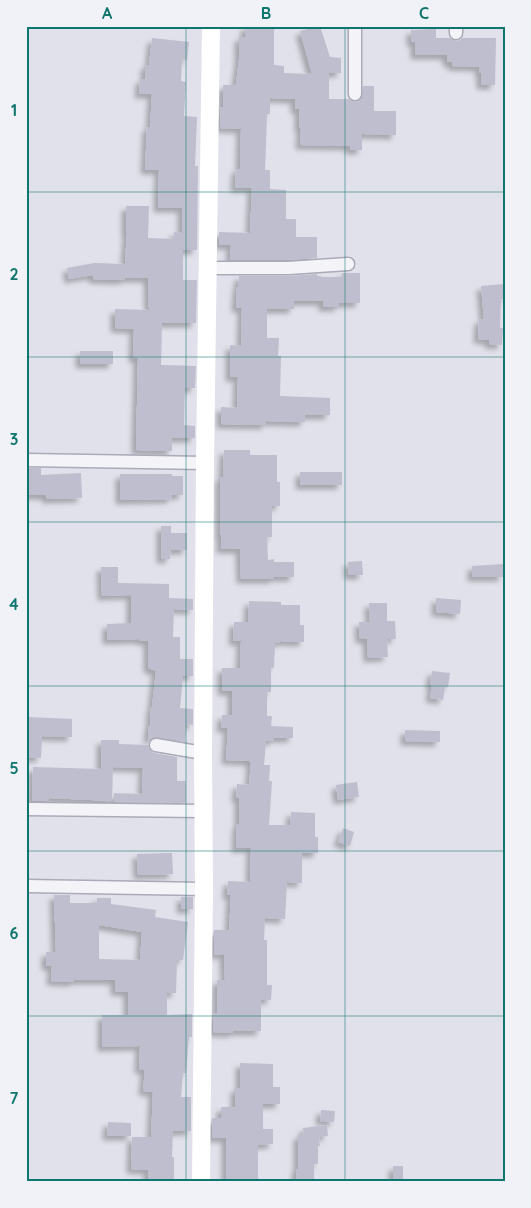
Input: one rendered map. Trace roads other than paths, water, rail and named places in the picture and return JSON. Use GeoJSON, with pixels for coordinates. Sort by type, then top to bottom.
{"type":"FeatureCollection","features":[{"type":"Feature","properties":{"kind":"main road"},"geometry":{"type":"LineString","coordinates":[[200,1182],[204,889],[205,463],[211,26]]}},
{"type":"Feature","properties":{"kind":"street"},"geometry":{"type":"LineString","coordinates":[[355,26],[355,94]]}},
{"type":"Feature","properties":{"kind":"street"},"geometry":{"type":"LineString","coordinates":[[207,268],[288,268],[348,264]]}},
{"type":"Feature","properties":{"kind":"street"},"geometry":{"type":"LineString","coordinates":[[26,460],[205,463]]}},
{"type":"Feature","properties":{"kind":"street"},"geometry":{"type":"LineString","coordinates":[[156,746],[203,753]]}},
{"type":"Feature","properties":{"kind":"street"},"geometry":{"type":"LineString","coordinates":[[26,809],[204,810]]}},
{"type":"Feature","properties":{"kind":"street"},"geometry":{"type":"LineString","coordinates":[[26,886],[204,889]]}}]}
